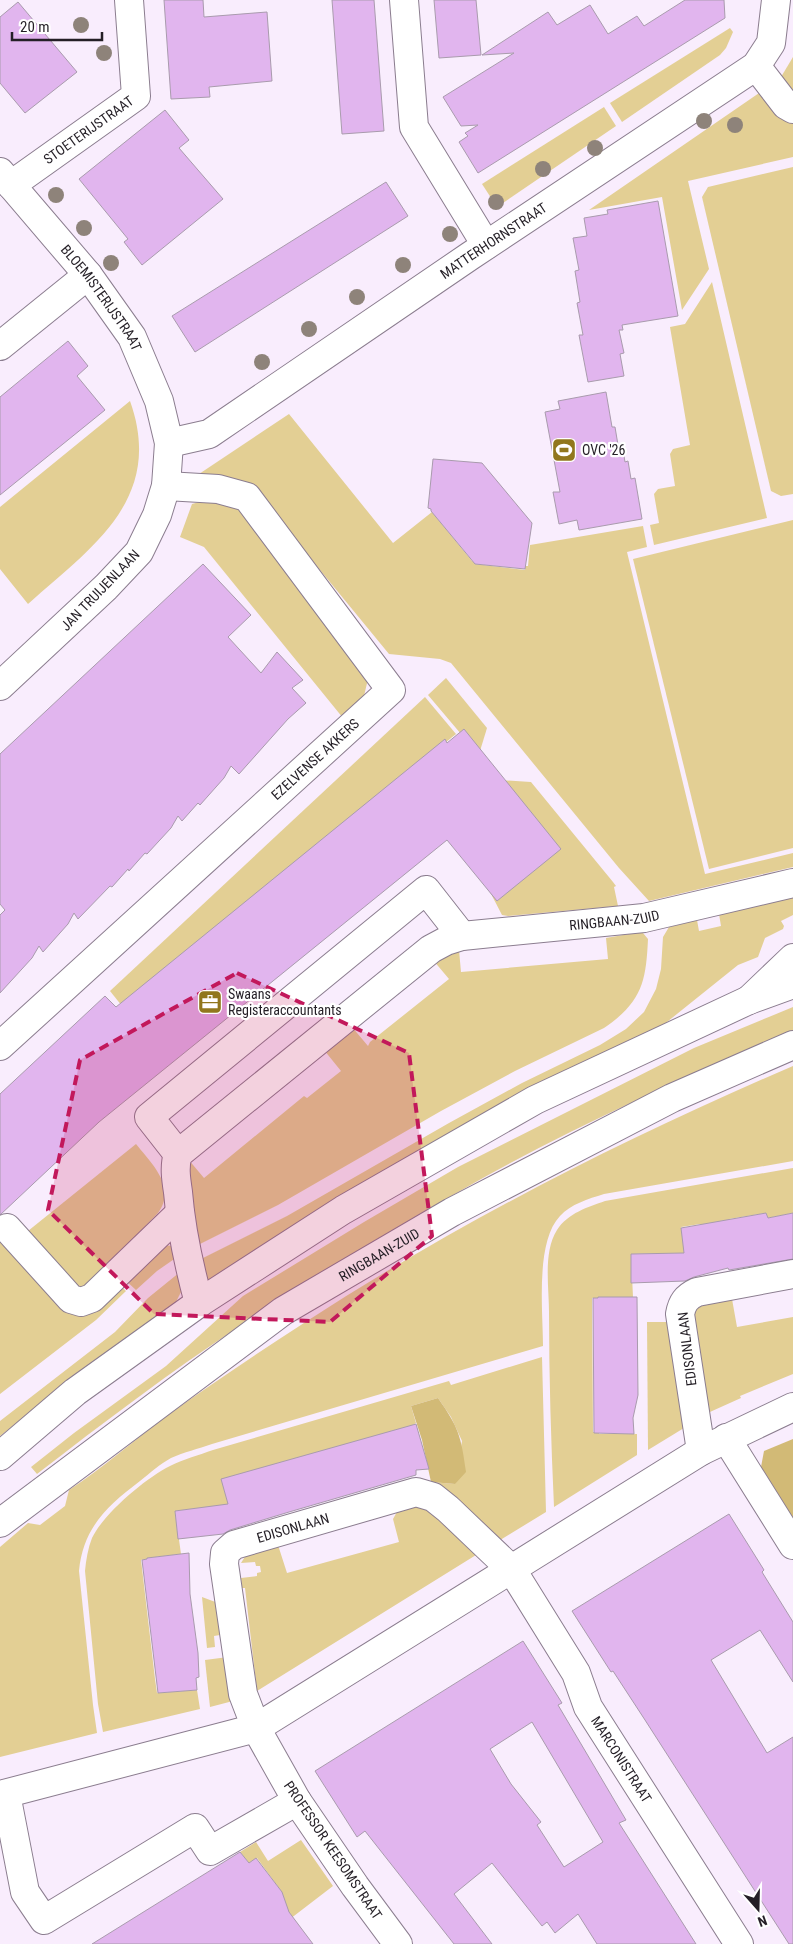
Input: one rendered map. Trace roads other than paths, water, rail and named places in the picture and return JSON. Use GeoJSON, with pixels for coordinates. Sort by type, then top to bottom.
{"type":"FeatureCollection","features":[{"type":"Feature","properties":{"kind":"street","name":"STOETERIJSTRAAT"},"geometry":{"type":"LineString","coordinates":[[5,178],[136,96],[129,0]]}},
{"type":"Feature","properties":{"kind":"street"},"geometry":{"type":"LineString","coordinates":[[404,0],[414,127],[486,245]]}},
{"type":"Feature","properties":{"kind":"street","name":"MATTERHORNSTRAAT"},"geometry":{"type":"LineString","coordinates":[[169,443],[209,434],[486,245],[756,66],[771,43],[776,0]]}},
{"type":"Feature","properties":{"kind":"street"},"geometry":{"type":"LineString","coordinates":[[756,66],[786,106],[793,110]]}},
{"type":"Feature","properties":{"kind":"street","name":"BLOEMISTERIJSTRAAT"},"geometry":{"type":"LineString","coordinates":[[5,178],[88,275],[132,337],[159,401],[169,443]]}},
{"type":"Feature","properties":{"kind":"street"},"geometry":{"type":"LineString","coordinates":[[0,346],[88,275]]}},
{"type":"Feature","properties":{"kind":"street","name":"JAN TRUIJENLAAN"},"geometry":{"type":"LineString","coordinates":[[0,686],[106,587],[139,552],[157,515],[166,486],[169,443]]}},
{"type":"Feature","properties":{"kind":"street","name":"EZELVENSE AKKERS"},"geometry":{"type":"LineString","coordinates":[[0,1046],[391,690],[247,497],[218,489],[166,486]]}},
{"type":"Feature","properties":{"kind":"street","name":"RINGBAAN-ZUID"},"geometry":{"type":"LineString","coordinates":[[178,1154],[431,949],[446,941],[462,936],[644,918],[793,883]]}},
{"type":"Feature","properties":{"kind":"street"},"geometry":{"type":"LineString","coordinates":[[199,1303],[186,1256],[175,1163],[178,1154],[149,1116],[426,890],[462,936]]}},
{"type":"Feature","properties":{"kind":"street"},"geometry":{"type":"LineString","coordinates":[[749,1000],[793,958]]}},
{"type":"Feature","properties":{"kind":"street"},"geometry":{"type":"LineString","coordinates":[[1,1458],[75,1392],[199,1303],[343,1210],[535,1100],[749,1000],[793,984]]}},
{"type":"Feature","properties":{"kind":"street","name":"RINGBAAN-ZUID"},"geometry":{"type":"LineString","coordinates":[[0,1523],[283,1311],[452,1212],[672,1098],[793,1045]]}},
{"type":"Feature","properties":{"kind":"street"},"geometry":{"type":"LineString","coordinates":[[7,1228],[71,1299],[81,1302],[92,1298],[180,1213]]}},
{"type":"Feature","properties":{"kind":"street","name":"EDISONLAAN"},"geometry":{"type":"LineString","coordinates":[[701,1451],[680,1314],[682,1305],[688,1296],[697,1292],[793,1274]]}},
{"type":"Feature","properties":{"kind":"street"},"geometry":{"type":"LineString","coordinates":[[297,1801],[210,1851],[195,1828],[44,1920],[25,1892],[3,1794],[256,1728],[701,1451],[793,1407]]}},
{"type":"Feature","properties":{"kind":"street"},"geometry":{"type":"LineString","coordinates":[[726,1438],[793,1545]]}},
{"type":"Feature","properties":{"kind":"street"},"geometry":{"type":"LineString","coordinates":[[0,1500],[3,1502],[20,1498],[47,1487]]}},
{"type":"Feature","properties":{"kind":"street","name":"EDISONLAAN"},"geometry":{"type":"LineString","coordinates":[[256,1728],[243,1694],[224,1564],[225,1553],[234,1545],[416,1492],[433,1497],[448,1509],[512,1570]]}},
{"type":"Feature","properties":{"kind":"street","name":"MARCONISTRAAT"},"geometry":{"type":"LineString","coordinates":[[512,1570],[576,1672],[588,1707],[739,1944]]}},
{"type":"Feature","properties":{"kind":"street","name":"PROFESSOR KEESOMSTRAAT"},"geometry":{"type":"LineString","coordinates":[[256,1728],[297,1801],[398,1944]]}},
{"type":"Feature","properties":{"kind":"place","name":"OVC '26"},"geometry":{"type":"Point","coordinates":[564,450]}},
{"type":"Feature","properties":{"kind":"place","name":"Swaans Registeraccountants"},"geometry":{"type":"Point","coordinates":[210,1002]}}]}
